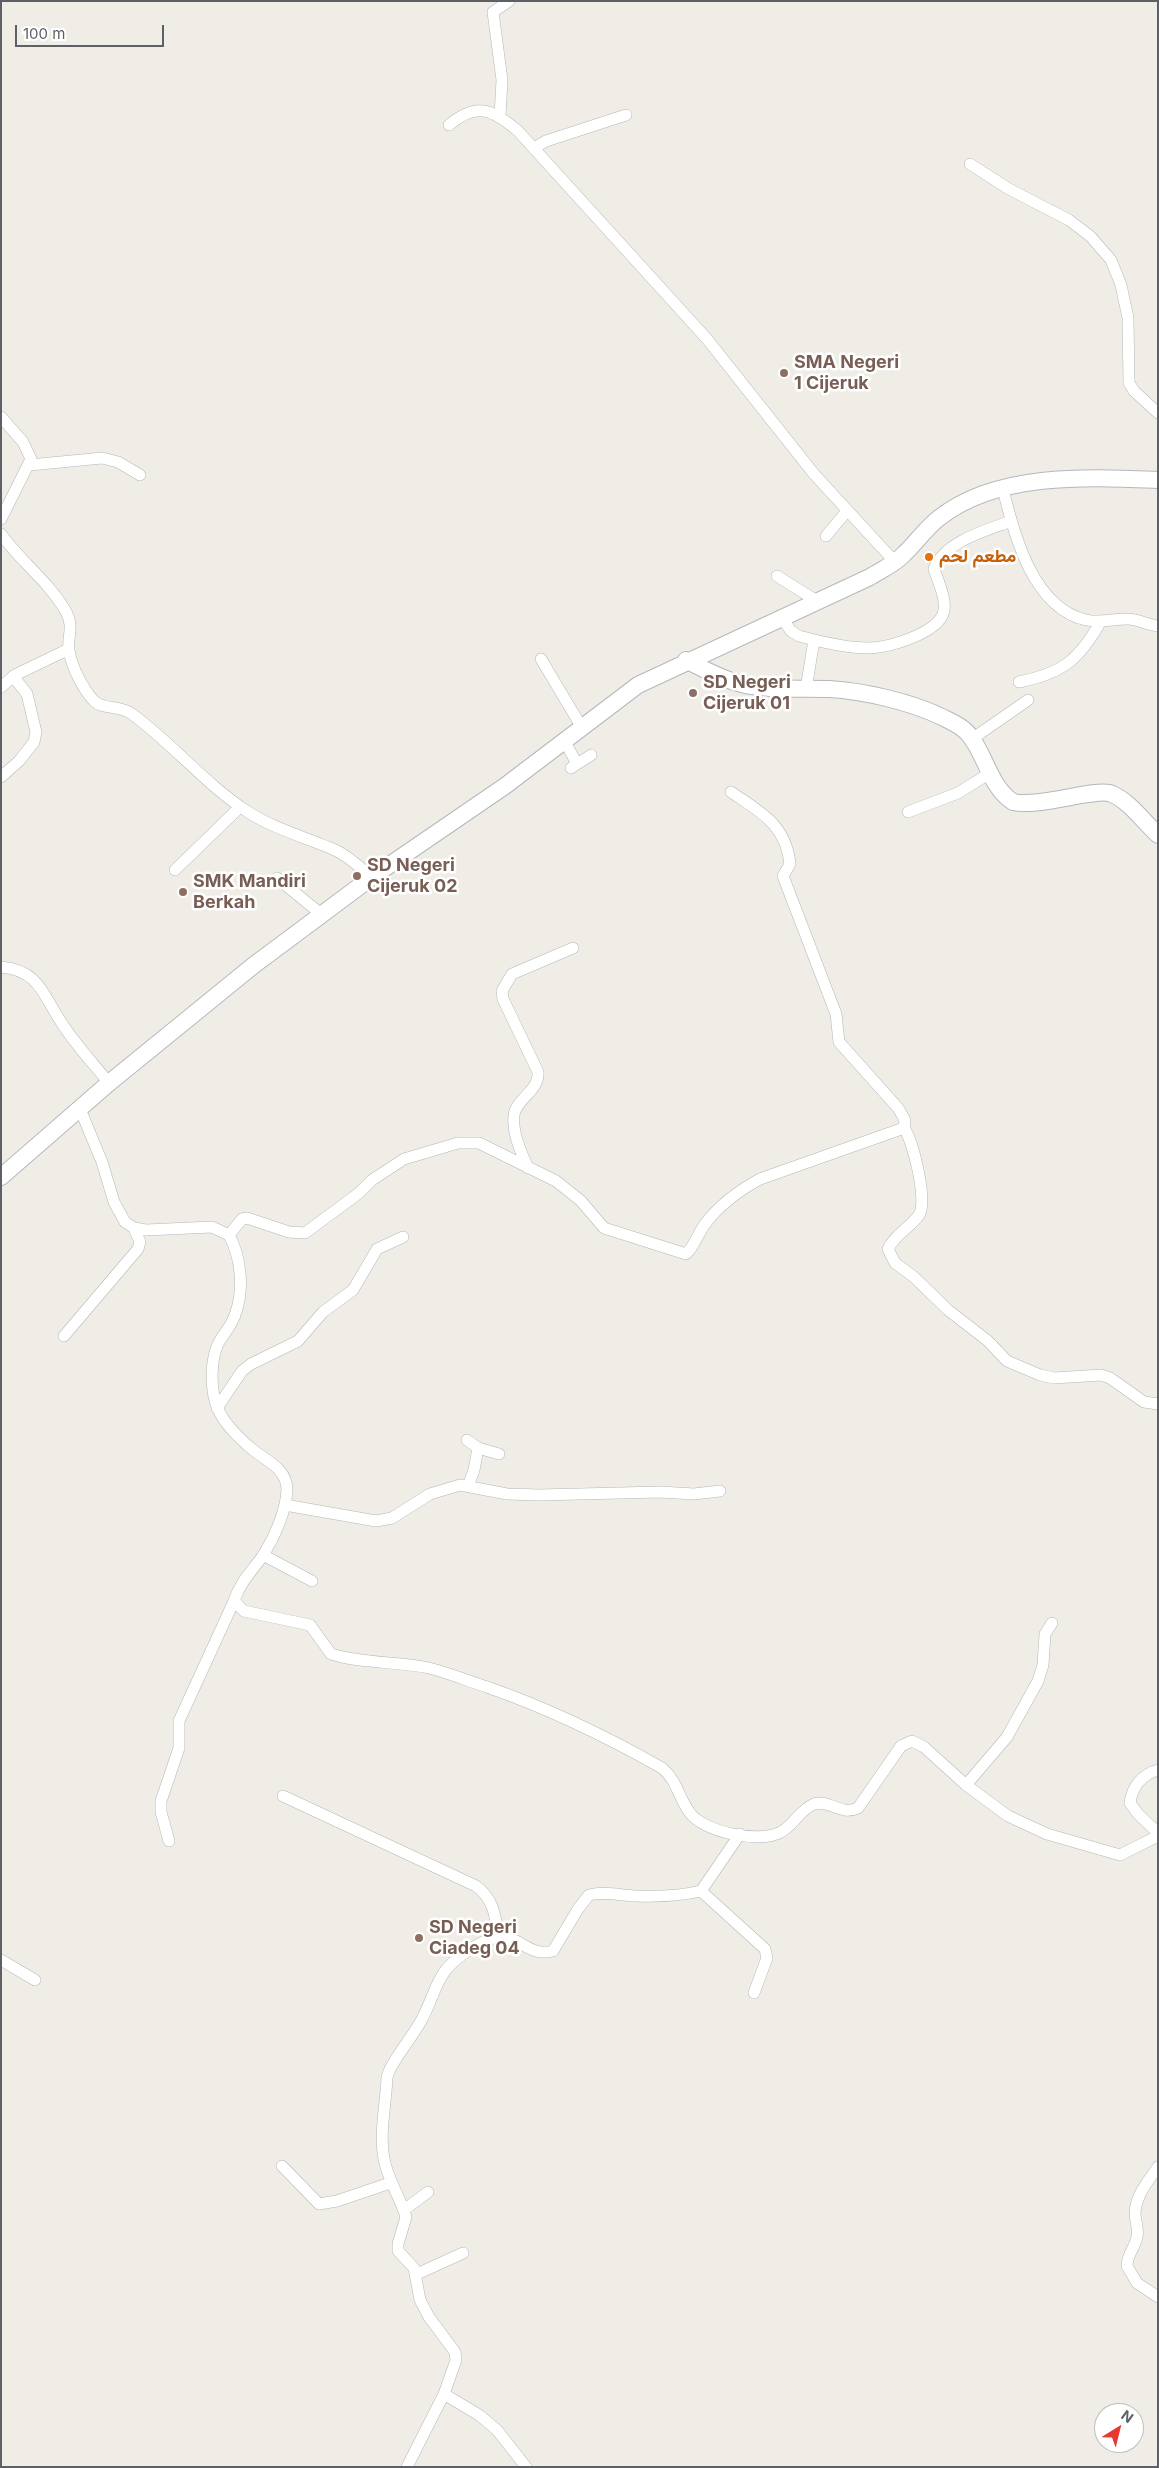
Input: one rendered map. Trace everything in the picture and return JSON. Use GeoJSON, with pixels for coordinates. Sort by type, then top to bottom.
{"type":"FeatureCollection","features":[{"type":"Feature","properties":{"kind":"main road"},"geometry":{"type":"LineString","coordinates":[[1,1177],[128,1067],[321,914],[506,786],[581,726],[638,685],[686,660],[849,588],[894,562],[938,518],[972,499],[1024,484],[1079,478],[1158,480]]}},
{"type":"Feature","properties":{"kind":"main road"},"geometry":{"type":"LineString","coordinates":[[686,660],[710,672],[737,682],[780,689],[840,690],[897,701],[950,721],[966,731],[997,784],[1013,802],[1024,804],[1108,792],[1119,798],[1158,835]]}},
{"type":"Feature","properties":{"kind":"street"},"geometry":{"type":"LineString","coordinates":[[500,116],[502,80],[493,12],[509,1]]}},
{"type":"Feature","properties":{"kind":"street"},"geometry":{"type":"LineString","coordinates":[[449,125],[468,112],[476,110],[500,116],[534,148],[707,339],[804,463],[894,562]]}},
{"type":"Feature","properties":{"kind":"street"},"geometry":{"type":"LineString","coordinates":[[534,148],[546,141],[626,115]]}},
{"type":"Feature","properties":{"kind":"street"},"geometry":{"type":"LineString","coordinates":[[970,164],[1009,189],[1068,220],[1090,236],[1111,260],[1121,285],[1128,318],[1129,383],[1134,391],[1158,413]]}},
{"type":"Feature","properties":{"kind":"street"},"geometry":{"type":"LineString","coordinates":[[1,417],[28,450],[31,459],[30,465],[1,519]]}},
{"type":"Feature","properties":{"kind":"street"},"geometry":{"type":"LineString","coordinates":[[30,465],[102,458],[118,462],[140,475]]}},
{"type":"Feature","properties":{"kind":"street"},"geometry":{"type":"LineString","coordinates":[[1003,489],[1011,521],[1030,569],[1049,596],[1071,616],[1101,621],[1130,620],[1158,626]]}},
{"type":"Feature","properties":{"kind":"street"},"geometry":{"type":"LineString","coordinates":[[826,536],[847,511]]}},
{"type":"Feature","properties":{"kind":"street"},"geometry":{"type":"LineString","coordinates":[[782,618],[795,634],[814,640],[866,648],[878,648],[924,633],[938,622],[943,614],[943,600],[934,569],[942,556],[978,534],[1011,521]]}},
{"type":"Feature","properties":{"kind":"street"},"geometry":{"type":"LineString","coordinates":[[1,534],[45,582],[65,610],[70,624],[71,637],[69,649],[84,688],[96,703],[116,706],[134,715],[240,807],[262,820],[337,851],[372,877]]}},
{"type":"Feature","properties":{"kind":"street"},"geometry":{"type":"LineString","coordinates":[[777,576],[817,602]]}},
{"type":"Feature","properties":{"kind":"street"},"geometry":{"type":"LineString","coordinates":[[1019,682],[1045,677],[1066,666],[1088,644],[1101,621]]}},
{"type":"Feature","properties":{"kind":"street"},"geometry":{"type":"LineString","coordinates":[[806,689],[814,640]]}},
{"type":"Feature","properties":{"kind":"street"},"geometry":{"type":"LineString","coordinates":[[1,686],[13,676],[69,649]]}},
{"type":"Feature","properties":{"kind":"street"},"geometry":{"type":"LineString","coordinates":[[541,659],[581,726]]}},
{"type":"Feature","properties":{"kind":"street"},"geometry":{"type":"LineString","coordinates":[[1,777],[19,761],[34,742],[36,732],[27,694],[13,676]]}},
{"type":"Feature","properties":{"kind":"street"},"geometry":{"type":"LineString","coordinates":[[972,739],[1028,700]]}},
{"type":"Feature","properties":{"kind":"street"},"geometry":{"type":"LineString","coordinates":[[564,740],[574,766],[591,755]]}},
{"type":"Feature","properties":{"kind":"street"},"geometry":{"type":"LineString","coordinates":[[908,812],[997,784]]}},
{"type":"Feature","properties":{"kind":"street"},"geometry":{"type":"LineString","coordinates":[[731,792],[774,822],[779,831],[790,864],[783,876],[836,1014],[838,1039],[898,1108],[905,1120],[904,1128],[912,1146],[920,1180],[922,1209],[915,1220],[891,1242],[888,1249],[895,1263],[914,1277],[948,1310],[980,1333],[1007,1361],[1040,1375],[1054,1378],[1101,1375],[1110,1378],[1144,1402],[1158,1404]]}},
{"type":"Feature","properties":{"kind":"street"},"geometry":{"type":"LineString","coordinates":[[175,870],[240,807]]}},
{"type":"Feature","properties":{"kind":"street"},"geometry":{"type":"LineString","coordinates":[[277,878],[321,914]]}},
{"type":"Feature","properties":{"kind":"street"},"geometry":{"type":"LineString","coordinates":[[528,1168],[515,1134],[514,1114],[537,1081],[538,1072],[506,1008],[502,991],[512,974],[573,948]]}},
{"type":"Feature","properties":{"kind":"street"},"geometry":{"type":"LineString","coordinates":[[1,967],[16,970],[37,984],[48,997],[61,1022],[109,1083]]}},
{"type":"Feature","properties":{"kind":"street"},"geometry":{"type":"LineString","coordinates":[[80,1109],[102,1162],[117,1211],[125,1222],[134,1228],[167,1230],[202,1226],[212,1227],[229,1235],[238,1253],[240,1287],[236,1313],[215,1352],[213,1386],[217,1408],[251,1449],[279,1469],[286,1479],[285,1505],[263,1555],[244,1579],[179,1721],[179,1748],[161,1801],[163,1822],[169,1841]]}},
{"type":"Feature","properties":{"kind":"street"},"geometry":{"type":"LineString","coordinates":[[229,1235],[242,1220],[247,1218],[289,1232],[305,1233],[359,1193],[372,1180],[404,1159],[458,1143],[479,1143],[556,1181],[570,1191],[604,1228],[686,1254],[715,1212],[727,1200],[747,1186],[760,1179],[904,1128]]}},
{"type":"Feature","properties":{"kind":"street"},"geometry":{"type":"LineString","coordinates":[[64,1336],[138,1250],[140,1242],[134,1228]]}},
{"type":"Feature","properties":{"kind":"street"},"geometry":{"type":"LineString","coordinates":[[217,1408],[242,1371],[250,1364],[298,1341],[323,1312],[353,1290],[377,1249],[403,1237]]}},
{"type":"Feature","properties":{"kind":"street"},"geometry":{"type":"LineString","coordinates":[[467,1440],[478,1448],[499,1454]]}},
{"type":"Feature","properties":{"kind":"street"},"geometry":{"type":"LineString","coordinates":[[468,1486],[474,1470],[478,1448]]}},
{"type":"Feature","properties":{"kind":"street"},"geometry":{"type":"LineString","coordinates":[[285,1505],[318,1512],[383,1520],[430,1494],[454,1486],[468,1486],[507,1494],[539,1495],[660,1492],[694,1494],[720,1491]]}},
{"type":"Feature","properties":{"kind":"street"},"geometry":{"type":"LineString","coordinates":[[263,1555],[312,1581]]}},
{"type":"Feature","properties":{"kind":"street"},"geometry":{"type":"LineString","coordinates":[[234,1601],[244,1611],[310,1626],[331,1654],[443,1672],[529,1702],[583,1724],[662,1768],[677,1786],[688,1812],[701,1823],[720,1831],[769,1837],[790,1827],[800,1814],[813,1805],[820,1803],[842,1811],[858,1808],[900,1746],[912,1741],[924,1747],[966,1786],[994,1807],[1024,1824],[1114,1855],[1124,1854],[1158,1834],[1130,1803],[1135,1786],[1149,1772],[1158,1770]]}},
{"type":"Feature","properties":{"kind":"street"},"geometry":{"type":"LineString","coordinates":[[966,1786],[1006,1737],[1038,1681],[1043,1665],[1046,1634],[1052,1623]]}},
{"type":"Feature","properties":{"kind":"street"},"geometry":{"type":"LineString","coordinates":[[283,1796],[476,1886],[483,1891],[493,1905],[499,1937]]}},
{"type":"Feature","properties":{"kind":"street"},"geometry":{"type":"LineString","coordinates":[[407,2467],[455,2368],[455,2352],[424,2309],[420,2300],[417,2274],[409,2260],[398,2251],[400,2235],[405,2224],[404,2210],[390,2183],[383,2158],[382,2144],[387,2077],[390,2068],[420,2022],[446,1967],[476,1946],[499,1937],[509,1938],[542,1954],[553,1951],[578,1909],[589,1895],[606,1893],[635,1896],[683,1895],[701,1891],[740,1834]]}},
{"type":"Feature","properties":{"kind":"street"},"geometry":{"type":"LineString","coordinates":[[701,1891],[765,1949],[767,1958],[754,1994]]}},
{"type":"Feature","properties":{"kind":"street"},"geometry":{"type":"LineString","coordinates":[[1,1960],[34,1980]]}},
{"type":"Feature","properties":{"kind":"street"},"geometry":{"type":"LineString","coordinates":[[282,2166],[319,2204],[337,2201],[390,2183]]}},
{"type":"Feature","properties":{"kind":"street"},"geometry":{"type":"LineString","coordinates":[[1158,2167],[1144,2185],[1137,2204],[1135,2213],[1138,2234],[1129,2252],[1126,2266],[1137,2283],[1158,2297]]}},
{"type":"Feature","properties":{"kind":"street"},"geometry":{"type":"LineString","coordinates":[[404,2210],[428,2192]]}},
{"type":"Feature","properties":{"kind":"street"},"geometry":{"type":"LineString","coordinates":[[417,2274],[463,2253]]}},
{"type":"Feature","properties":{"kind":"street"},"geometry":{"type":"LineString","coordinates":[[444,2394],[479,2415],[497,2430],[526,2467]]}},
{"type":"Feature","properties":{"kind":"place","name":"SMA Negeri 1 Cijeruk"},"geometry":{"type":"Point","coordinates":[784,373]}},
{"type":"Feature","properties":{"kind":"place","name":"مطعم لحم"},"geometry":{"type":"Point","coordinates":[929,557]}},
{"type":"Feature","properties":{"kind":"place","name":"SD Negeri Cijeruk 01"},"geometry":{"type":"Point","coordinates":[693,693]}},
{"type":"Feature","properties":{"kind":"place","name":"SD Negeri Cijeruk 02"},"geometry":{"type":"Point","coordinates":[357,876]}},
{"type":"Feature","properties":{"kind":"place","name":"SMK Mandiri Berkah"},"geometry":{"type":"Point","coordinates":[183,892]}},
{"type":"Feature","properties":{"kind":"place","name":"SD Negeri Ciadeg 04"},"geometry":{"type":"Point","coordinates":[419,1938]}}]}
